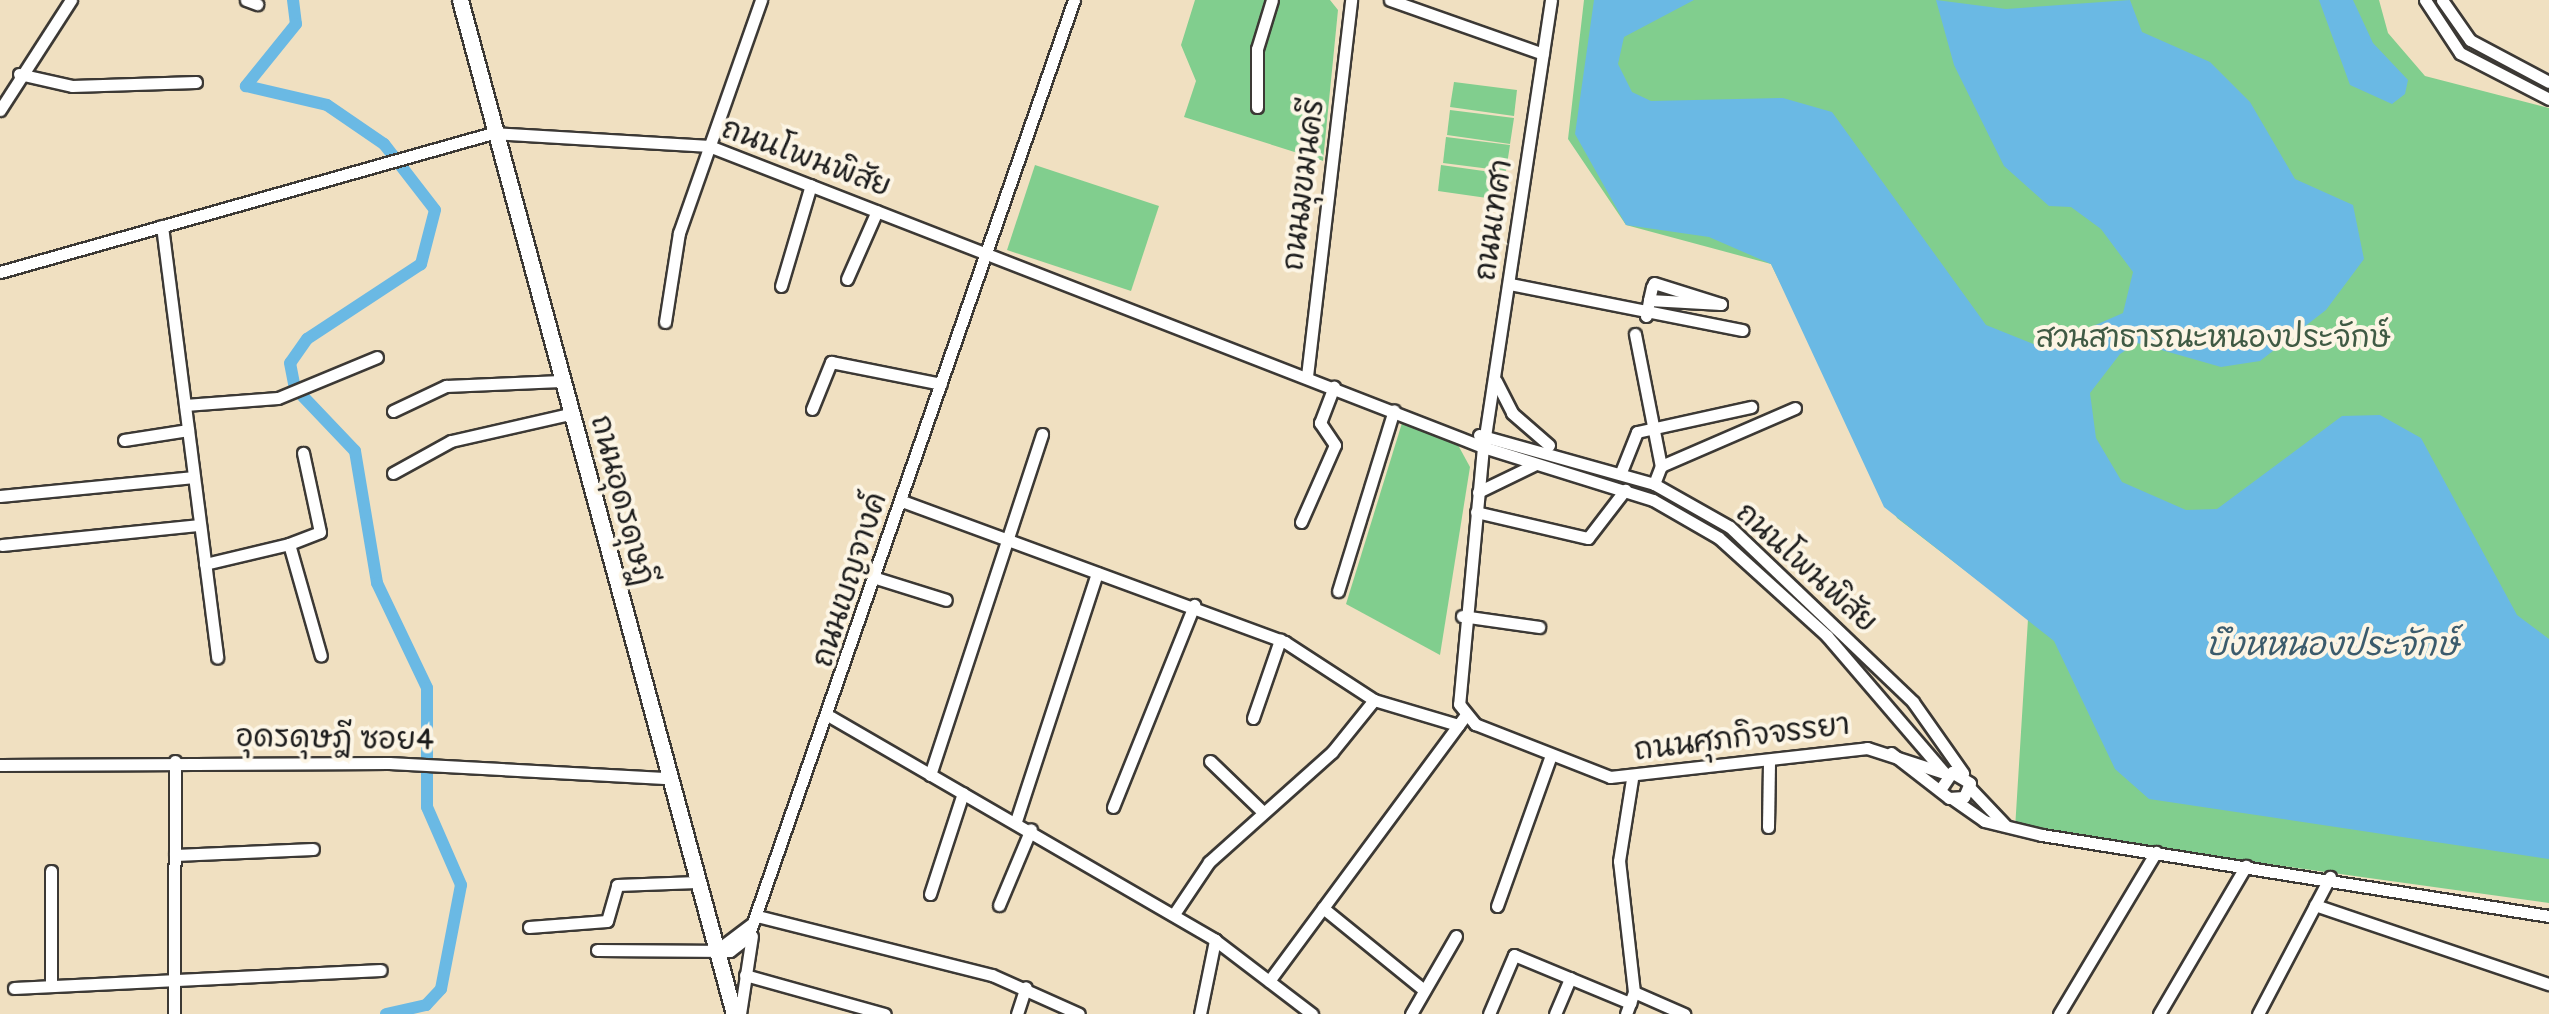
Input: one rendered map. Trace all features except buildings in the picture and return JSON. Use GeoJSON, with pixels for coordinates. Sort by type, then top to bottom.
{"type":"FeatureCollection","features":[{"type":"Feature","properties":{"kind":"main road","name":"ถนนอุดรดุษฎี"},"geometry":{"type":"LineString","coordinates":[[460,0],[697,882],[737,1014]]}},
{"type":"Feature","properties":{"kind":"street"},"geometry":{"type":"LineString","coordinates":[[0,110],[19,74],[72,0]]}},
{"type":"Feature","properties":{"kind":"street"},"geometry":{"type":"LineString","coordinates":[[666,322],[679,233],[761,0]]}},
{"type":"Feature","properties":{"kind":"street","name":"ถนนเบญจางค์"},"geometry":{"type":"LineString","coordinates":[[737,1014],[756,919],[831,716],[984,252],[1074,0]]}},
{"type":"Feature","properties":{"kind":"street"},"geometry":{"type":"LineString","coordinates":[[1257,107],[1257,49],[1272,0]]}},
{"type":"Feature","properties":{"kind":"street","name":"ถนนมุขมนครี"},"geometry":{"type":"LineString","coordinates":[[1307,376],[1351,0]]}},
{"type":"Feature","properties":{"kind":"street"},"geometry":{"type":"LineString","coordinates":[[1390,0],[1543,54]]}},
{"type":"Feature","properties":{"kind":"street","name":"ถนนเทศา"},"geometry":{"type":"LineString","coordinates":[[1484,441],[1551,0]]}},
{"type":"Feature","properties":{"kind":"street"},"geometry":{"type":"LineString","coordinates":[[2425,0],[2460,53],[2549,100]]}},
{"type":"Feature","properties":{"kind":"street"},"geometry":{"type":"LineString","coordinates":[[2442,0],[2470,40],[2549,82]]}},
{"type":"Feature","properties":{"kind":"street"},"geometry":{"type":"LineString","coordinates":[[19,74],[72,86],[196,82]]}},
{"type":"Feature","properties":{"kind":"street","name":"ถนนโพนพิสัย"},"geometry":{"type":"LineString","coordinates":[[0,271],[493,133],[709,146],[1454,433],[1626,490],[1720,538],[1926,745],[1944,781]]}},
{"type":"Feature","properties":{"kind":"street"},"geometry":{"type":"LineString","coordinates":[[781,286],[810,185]]}},
{"type":"Feature","properties":{"kind":"street"},"geometry":{"type":"LineString","coordinates":[[846,280],[877,210]]}},
{"type":"Feature","properties":{"kind":"street"},"geometry":{"type":"LineString","coordinates":[[162,226],[217,658]]}},
{"type":"Feature","properties":{"kind":"street"},"geometry":{"type":"LineString","coordinates":[[1646,316],[1649,300],[1661,283],[1721,304],[1712,308],[1649,300]]}},
{"type":"Feature","properties":{"kind":"street"},"geometry":{"type":"LineString","coordinates":[[1510,284],[1646,316],[1742,330]]}},
{"type":"Feature","properties":{"kind":"street"},"geometry":{"type":"LineString","coordinates":[[1634,334],[1662,466],[1654,484]]}},
{"type":"Feature","properties":{"kind":"street"},"geometry":{"type":"LineString","coordinates":[[185,405],[302,387],[377,357]]}},
{"type":"Feature","properties":{"kind":"street"},"geometry":{"type":"LineString","coordinates":[[812,408],[831,362],[941,384]]}},
{"type":"Feature","properties":{"kind":"street"},"geometry":{"type":"LineString","coordinates":[[393,411],[446,386],[561,381]]}},
{"type":"Feature","properties":{"kind":"street"},"geometry":{"type":"LineString","coordinates":[[1496,381],[1529,432],[1558,450]]}},
{"type":"Feature","properties":{"kind":"street"},"geometry":{"type":"LineString","coordinates":[[1301,522],[1335,445],[1320,423],[1334,386]]}},
{"type":"Feature","properties":{"kind":"street"},"geometry":{"type":"LineString","coordinates":[[1621,472],[1632,438],[1651,428],[1751,408]]}},
{"type":"Feature","properties":{"kind":"street"},"geometry":{"type":"LineString","coordinates":[[1662,466],[1796,408]]}},
{"type":"Feature","properties":{"kind":"street"},"geometry":{"type":"LineString","coordinates":[[1338,591],[1394,410]]}},
{"type":"Feature","properties":{"kind":"street"},"geometry":{"type":"LineString","coordinates":[[393,473],[451,441],[570,414]]}},
{"type":"Feature","properties":{"kind":"street"},"geometry":{"type":"LineString","coordinates":[[124,440],[188,430]]}},
{"type":"Feature","properties":{"kind":"street"},"geometry":{"type":"LineString","coordinates":[[930,775],[1042,434]]}},
{"type":"Feature","properties":{"kind":"street"},"geometry":{"type":"LineString","coordinates":[[1269,981],[1462,720],[1455,692],[1484,441]]}},
{"type":"Feature","properties":{"kind":"street","name":"ถนนโพนพิสัย"},"geometry":{"type":"LineString","coordinates":[[1484,441],[1558,450],[1621,472],[1654,484],[1730,527],[1913,702],[1970,788]]}},
{"type":"Feature","properties":{"kind":"street"},"geometry":{"type":"LineString","coordinates":[[205,564],[289,544],[320,532],[303,453]]}},
{"type":"Feature","properties":{"kind":"street"},"geometry":{"type":"LineString","coordinates":[[1478,492],[1524,464],[1550,464]]}},
{"type":"Feature","properties":{"kind":"street"},"geometry":{"type":"LineString","coordinates":[[0,496],[194,477]]}},
{"type":"Feature","properties":{"kind":"street"},"geometry":{"type":"LineString","coordinates":[[1476,512],[1588,538],[1626,490]]}},
{"type":"Feature","properties":{"kind":"street","name":"ถนนศุภกิจจรรยา"},"geometry":{"type":"LineString","coordinates":[[902,502],[1194,605],[1280,640],[1374,700],[1462,720],[1550,758],[1632,778],[1852,748],[1910,755],[1944,781]]}},
{"type":"Feature","properties":{"kind":"street"},"geometry":{"type":"LineString","coordinates":[[2,546],[200,525]]}},
{"type":"Feature","properties":{"kind":"street"},"geometry":{"type":"LineString","coordinates":[[289,544],[321,656]]}},
{"type":"Feature","properties":{"kind":"street"},"geometry":{"type":"LineString","coordinates":[[1016,821],[1097,573]]}},
{"type":"Feature","properties":{"kind":"street"},"geometry":{"type":"LineString","coordinates":[[876,578],[946,600]]}},
{"type":"Feature","properties":{"kind":"street"},"geometry":{"type":"LineString","coordinates":[[1114,807],[1194,605]]}},
{"type":"Feature","properties":{"kind":"street"},"geometry":{"type":"LineString","coordinates":[[1462,616],[1539,627]]}},
{"type":"Feature","properties":{"kind":"street"},"geometry":{"type":"LineString","coordinates":[[1253,718],[1280,640]]}},
{"type":"Feature","properties":{"kind":"street"},"geometry":{"type":"LineString","coordinates":[[1174,914],[1209,862],[1262,810],[1332,752],[1374,700]]}},
{"type":"Feature","properties":{"kind":"street"},"geometry":{"type":"LineString","coordinates":[[831,716],[1174,914],[1215,940],[1312,1014]]}},
{"type":"Feature","properties":{"kind":"street"},"geometry":{"type":"LineString","coordinates":[[1910,755],[1926,745]]}},
{"type":"Feature","properties":{"kind":"street","name":"ถนนศุภกิจจรรยา"},"geometry":{"type":"LineString","coordinates":[[1891,753],[1944,781]]}},
{"type":"Feature","properties":{"kind":"street"},"geometry":{"type":"LineString","coordinates":[[1497,906],[1550,758]]}},
{"type":"Feature","properties":{"kind":"street"},"geometry":{"type":"LineString","coordinates":[[174,1014],[175,761]]}},
{"type":"Feature","properties":{"kind":"street","name":"อุดรดุษฎี ซอย4"},"geometry":{"type":"LineString","coordinates":[[0,765],[175,761],[416,764],[669,778]]}},
{"type":"Feature","properties":{"kind":"street"},"geometry":{"type":"LineString","coordinates":[[1210,761],[1262,810]]}},
{"type":"Feature","properties":{"kind":"street"},"geometry":{"type":"LineString","coordinates":[[1768,827],[1769,761]]}},
{"type":"Feature","properties":{"kind":"street"},"geometry":{"type":"LineString","coordinates":[[1963,773],[1944,781],[1953,800],[2006,826],[2549,916]]}},
{"type":"Feature","properties":{"kind":"street"},"geometry":{"type":"LineString","coordinates":[[1630,1003],[1619,860],[1632,778]]}},
{"type":"Feature","properties":{"kind":"street"},"geometry":{"type":"LineString","coordinates":[[1953,800],[1970,788],[2006,826]]}},
{"type":"Feature","properties":{"kind":"street"},"geometry":{"type":"LineString","coordinates":[[930,894],[963,793]]}},
{"type":"Feature","properties":{"kind":"street"},"geometry":{"type":"LineString","coordinates":[[999,905],[1031,829]]}},
{"type":"Feature","properties":{"kind":"street"},"geometry":{"type":"LineString","coordinates":[[175,855],[313,849]]}},
{"type":"Feature","properties":{"kind":"street"},"geometry":{"type":"LineString","coordinates":[[2059,1014],[2156,852]]}},
{"type":"Feature","properties":{"kind":"street"},"geometry":{"type":"LineString","coordinates":[[2159,1014],[2246,866]]}},
{"type":"Feature","properties":{"kind":"street"},"geometry":{"type":"LineString","coordinates":[[50,986],[51,871]]}},
{"type":"Feature","properties":{"kind":"street"},"geometry":{"type":"LineString","coordinates":[[2258,1014],[2330,877]]}},
{"type":"Feature","properties":{"kind":"street"},"geometry":{"type":"LineString","coordinates":[[529,927],[607,921],[617,885],[697,882]]}},
{"type":"Feature","properties":{"kind":"street"},"geometry":{"type":"LineString","coordinates":[[2316,904],[2549,984]]}},
{"type":"Feature","properties":{"kind":"street"},"geometry":{"type":"LineString","coordinates":[[1323,908],[1424,990]]}},
{"type":"Feature","properties":{"kind":"street"},"geometry":{"type":"LineString","coordinates":[[598,950],[737,948],[756,919],[1026,986],[1072,1012]]}},
{"type":"Feature","properties":{"kind":"street"},"geometry":{"type":"LineString","coordinates":[[1411,1014],[1456,936]]}},
{"type":"Feature","properties":{"kind":"street"},"geometry":{"type":"LineString","coordinates":[[1200,1014],[1215,940]]}},
{"type":"Feature","properties":{"kind":"street"},"geometry":{"type":"LineString","coordinates":[[1489,1014],[1514,955],[1630,1003],[1684,1014]]}},
{"type":"Feature","properties":{"kind":"street"},"geometry":{"type":"LineString","coordinates":[[14,988],[381,970]]}},
{"type":"Feature","properties":{"kind":"street"},"geometry":{"type":"LineString","coordinates":[[745,975],[885,1014]]}},
{"type":"Feature","properties":{"kind":"street"},"geometry":{"type":"LineString","coordinates":[[1555,1014],[1570,978]]}},
{"type":"Feature","properties":{"kind":"street"},"geometry":{"type":"LineString","coordinates":[[1016,1014],[1026,986]]}},
{"type":"Feature","properties":{"kind":"green space"},"geometry":{"type":"Polygon","coordinates":[[[1195,0],[1330,0],[1338,10],[1323,161],[1184,117],[1196,81],[1181,45],[1195,0]]]}},
{"type":"Feature","properties":{"kind":"green space","name":"สวนสาธารณะหนองประจักษ์"},"geometry":{"type":"Polygon","coordinates":[[[1584,0],[2379,0],[2388,33],[2425,76],[2549,108],[2549,903],[2015,829],[2028,619],[1897,518],[1771,264],[1626,225],[1568,139],[1584,0]]]}},
{"type":"Feature","properties":{"kind":"green space"},"geometry":{"type":"Polygon","coordinates":[[[1454,82],[1517,90],[1514,116],[1450,107],[1454,82]]]}},
{"type":"Feature","properties":{"kind":"green space"},"geometry":{"type":"Polygon","coordinates":[[[1450,110],[1514,118],[1510,144],[1447,135],[1450,110]]]}},
{"type":"Feature","properties":{"kind":"green space"},"geometry":{"type":"Polygon","coordinates":[[[1446,137],[1510,145],[1506,171],[1443,163],[1446,137]]]}},
{"type":"Feature","properties":{"kind":"green space"},"geometry":{"type":"Polygon","coordinates":[[[1035,165],[1159,206],[1131,291],[1007,250],[1035,165]]]}},
{"type":"Feature","properties":{"kind":"green space"},"geometry":{"type":"Polygon","coordinates":[[[1441,165],[1505,174],[1501,200],[1438,191],[1441,165]]]}},
{"type":"Feature","properties":{"kind":"green space"},"geometry":{"type":"Polygon","coordinates":[[[1402,423],[1458,445],[1470,467],[1440,655],[1346,604],[1402,423]]]}},
{"type":"Feature","properties":{"kind":"water","name":"บึงหหนองประจักษ์"},"geometry":{"type":"Polygon","coordinates":[[[1594,0],[1694,0],[1624,37],[1618,64],[1632,92],[1651,101],[1783,98],[1832,112],[1986,325],[2043,348],[2123,313],[2133,272],[2101,229],[2071,207],[2049,206],[2004,166],[1954,65],[1936,0],[2006,9],[2130,0],[2142,32],[2210,62],[2250,102],[2295,179],[2353,205],[2364,259],[2326,310],[2260,361],[2221,367],[2137,343],[2120,354],[2090,393],[2096,438],[2122,482],[2186,510],[2217,509],[2342,416],[2380,415],[2421,438],[2517,615],[2549,639],[2549,859],[2149,799],[2115,769],[2054,641],[1884,507],[1771,264],[1709,237],[1626,225],[1575,134],[1594,0]]]}},
{"type":"Feature","properties":{"kind":"water"},"geometry":{"type":"Polygon","coordinates":[[[2319,0],[2353,0],[2373,43],[2408,80],[2405,94],[2392,104],[2350,85],[2319,0]]]}},
{"type":"Feature","properties":{"kind":"waterway"},"geometry":{"type":"LineString","coordinates":[[293,0],[296,24],[246,86],[327,105],[384,144],[435,210],[421,264],[307,339],[290,363],[295,388],[355,451],[377,583],[427,688],[427,807],[461,885],[441,989],[426,1005],[386,1014]]}}]}
